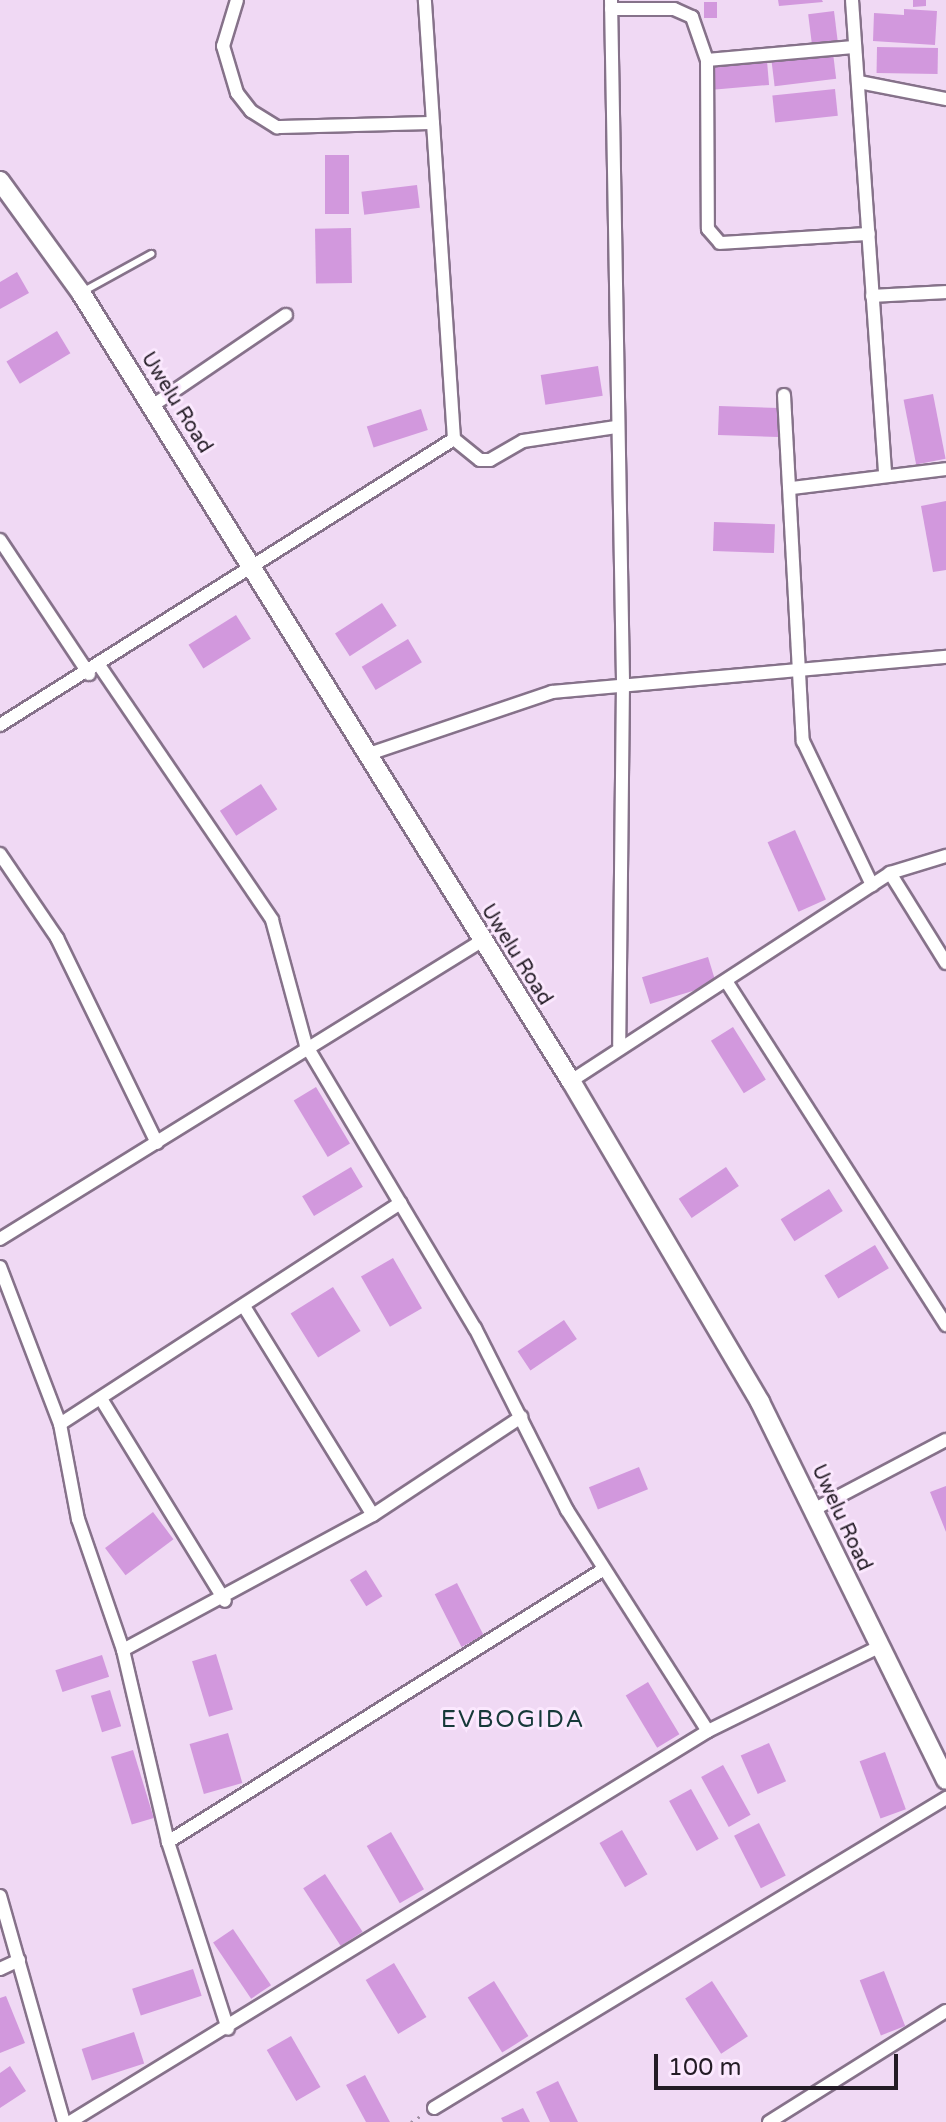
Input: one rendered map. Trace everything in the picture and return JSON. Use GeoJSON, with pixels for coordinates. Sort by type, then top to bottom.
{"type":"FeatureCollection","features":[{"type":"Feature","properties":{"kind":"street"},"geometry":{"type":"LineString","coordinates":[[237,0],[223,46],[237,93],[251,111],[277,127],[433,123]]}},
{"type":"Feature","properties":{"kind":"street"},"geometry":{"type":"LineString","coordinates":[[425,0],[454,439]]}},
{"type":"Feature","properties":{"kind":"street"},"geometry":{"type":"LineString","coordinates":[[852,0],[885,475]]}},
{"type":"Feature","properties":{"kind":"street"},"geometry":{"type":"LineString","coordinates":[[619,1045],[623,682],[616,427],[611,5],[674,9],[692,17],[707,60],[708,229],[720,243],[869,234]]}},
{"type":"Feature","properties":{"kind":"street"},"geometry":{"type":"LineString","coordinates":[[707,60],[853,47]]}},
{"type":"Feature","properties":{"kind":"street"},"geometry":{"type":"LineString","coordinates":[[859,82],[946,99]]}},
{"type":"Feature","properties":{"kind":"street","name":"Uwelu Road"},"geometry":{"type":"LineString","coordinates":[[0,181],[81,293],[369,754],[480,942],[571,1081],[760,1402],[815,1509],[877,1648],[946,1780]]}},
{"type":"Feature","properties":{"kind":"street"},"geometry":{"type":"LineString","coordinates":[[872,296],[946,292]]}},
{"type":"Feature","properties":{"kind":"street"},"geometry":{"type":"LineString","coordinates":[[152,406],[286,315]]}},
{"type":"Feature","properties":{"kind":"street"},"geometry":{"type":"LineString","coordinates":[[784,395],[792,488],[796,675],[803,741],[872,885]]}},
{"type":"Feature","properties":{"kind":"street"},"geometry":{"type":"LineString","coordinates":[[454,439],[490,460],[523,441],[616,427]]}},
{"type":"Feature","properties":{"kind":"street"},"geometry":{"type":"LineString","coordinates":[[0,725],[94,670],[454,439]]}},
{"type":"Feature","properties":{"kind":"street"},"geometry":{"type":"LineString","coordinates":[[792,488],[946,469]]}},
{"type":"Feature","properties":{"kind":"street"},"geometry":{"type":"LineString","coordinates":[[0,540],[272,920],[306,1045],[400,1203],[604,1569],[708,1731]]}},
{"type":"Feature","properties":{"kind":"street"},"geometry":{"type":"LineString","coordinates":[[369,754],[552,692],[623,682],[796,675],[946,657]]}},
{"type":"Feature","properties":{"kind":"street"},"geometry":{"type":"LineString","coordinates":[[0,854],[71,964],[157,1143]]}},
{"type":"Feature","properties":{"kind":"street"},"geometry":{"type":"LineString","coordinates":[[571,1081],[619,1045],[728,984],[890,873],[946,856]]}},
{"type":"Feature","properties":{"kind":"street"},"geometry":{"type":"LineString","coordinates":[[890,873],[946,963]]}},
{"type":"Feature","properties":{"kind":"street"},"geometry":{"type":"LineString","coordinates":[[0,1239],[157,1143],[306,1045],[480,942]]}},
{"type":"Feature","properties":{"kind":"street"},"geometry":{"type":"LineString","coordinates":[[728,984],[946,1325]]}},
{"type":"Feature","properties":{"kind":"street"},"geometry":{"type":"LineString","coordinates":[[60,1424],[103,1402],[400,1203]]}},
{"type":"Feature","properties":{"kind":"street"},"geometry":{"type":"LineString","coordinates":[[0,1267],[60,1424],[78,1519],[123,1650],[168,1842],[228,2029]]}},
{"type":"Feature","properties":{"kind":"street"},"geometry":{"type":"LineString","coordinates":[[245,1308],[373,1515]]}},
{"type":"Feature","properties":{"kind":"street"},"geometry":{"type":"LineString","coordinates":[[103,1402],[225,1601]]}},
{"type":"Feature","properties":{"kind":"street"},"geometry":{"type":"LineString","coordinates":[[123,1650],[225,1601],[373,1515],[521,1417]]}},
{"type":"Feature","properties":{"kind":"street"},"geometry":{"type":"LineString","coordinates":[[815,1509],[946,1440]]}},
{"type":"Feature","properties":{"kind":"street"},"geometry":{"type":"LineString","coordinates":[[168,1842],[604,1569]]}},
{"type":"Feature","properties":{"kind":"street"},"geometry":{"type":"LineString","coordinates":[[0,1896],[67,2122],[228,2029],[708,1731],[877,1648]]}},
{"type":"Feature","properties":{"kind":"street"},"geometry":{"type":"LineString","coordinates":[[434,2108],[946,1798]]}},
{"type":"Feature","properties":{"kind":"street"},"geometry":{"type":"LineString","coordinates":[[0,1969],[19,1960]]}},
{"type":"Feature","properties":{"kind":"street"},"geometry":{"type":"LineString","coordinates":[[769,2122],[946,2011]]}},
{"type":"Feature","properties":{"kind":"lane"},"geometry":{"type":"LineString","coordinates":[[81,293],[151,254]]}},
{"type":"Feature","properties":{"kind":"building"},"geometry":{"type":"Polygon","coordinates":[[[778,0],[822,0],[823,2],[779,6],[778,0]]]}},
{"type":"Feature","properties":{"kind":"building"},"geometry":{"type":"Polygon","coordinates":[[[913,0],[926,0],[926,6],[913,7],[913,0]]]}},
{"type":"Feature","properties":{"kind":"building"},"geometry":{"type":"Polygon","coordinates":[[[704,2],[717,2],[717,18],[704,18],[704,2]]]}},
{"type":"Feature","properties":{"kind":"building"},"geometry":{"type":"Polygon","coordinates":[[[904,9],[937,11],[935,45],[873,41],[874,13],[904,15],[904,9]]]}},
{"type":"Feature","properties":{"kind":"building"},"geometry":{"type":"Polygon","coordinates":[[[834,11],[838,45],[812,48],[808,14],[834,11]]]}},
{"type":"Feature","properties":{"kind":"building"},"geometry":{"type":"Polygon","coordinates":[[[877,47],[938,48],[938,74],[877,73],[877,47]]]}},
{"type":"Feature","properties":{"kind":"building"},"geometry":{"type":"Polygon","coordinates":[[[833,53],[836,79],[775,86],[771,61],[833,53]]]}},
{"type":"Feature","properties":{"kind":"building"},"geometry":{"type":"Polygon","coordinates":[[[767,61],[769,85],[701,91],[699,67],[767,61]]]}},
{"type":"Feature","properties":{"kind":"building"},"geometry":{"type":"Polygon","coordinates":[[[835,89],[838,116],[775,122],[772,96],[835,89]]]}},
{"type":"Feature","properties":{"kind":"building"},"geometry":{"type":"Polygon","coordinates":[[[325,155],[349,155],[349,214],[325,214],[325,155]]]}},
{"type":"Feature","properties":{"kind":"building"},"geometry":{"type":"Polygon","coordinates":[[[417,185],[420,208],[364,215],[361,192],[417,185]]]}},
{"type":"Feature","properties":{"kind":"building"},"geometry":{"type":"Polygon","coordinates":[[[351,228],[352,283],[316,284],[315,229],[351,228]]]}},
{"type":"Feature","properties":{"kind":"building"},"geometry":{"type":"Polygon","coordinates":[[[17,272],[29,293],[0,309],[0,282],[17,272]]]}},
{"type":"Feature","properties":{"kind":"building"},"geometry":{"type":"Polygon","coordinates":[[[57,331],[70,353],[20,384],[6,361],[57,331]]]}},
{"type":"Feature","properties":{"kind":"building"},"geometry":{"type":"Polygon","coordinates":[[[598,366],[603,396],[545,405],[541,375],[598,366]]]}},
{"type":"Feature","properties":{"kind":"building"},"geometry":{"type":"Polygon","coordinates":[[[933,394],[946,459],[916,465],[904,400],[933,394]]]}},
{"type":"Feature","properties":{"kind":"building"},"geometry":{"type":"Polygon","coordinates":[[[719,406],[779,408],[778,437],[718,435],[719,406]]]}},
{"type":"Feature","properties":{"kind":"building"},"geometry":{"type":"Polygon","coordinates":[[[421,409],[428,430],[374,448],[367,427],[421,409]]]}},
{"type":"Feature","properties":{"kind":"building"},"geometry":{"type":"Polygon","coordinates":[[[946,501],[946,570],[933,572],[921,506],[946,501]]]}},
{"type":"Feature","properties":{"kind":"building"},"geometry":{"type":"Polygon","coordinates":[[[714,522],[775,524],[774,553],[713,551],[714,522]]]}},
{"type":"Feature","properties":{"kind":"building"},"geometry":{"type":"Polygon","coordinates":[[[382,603],[397,626],[350,656],[335,633],[382,603]]]}},
{"type":"Feature","properties":{"kind":"building"},"geometry":{"type":"Polygon","coordinates":[[[236,615],[251,639],[203,668],[189,645],[236,615]]]}},
{"type":"Feature","properties":{"kind":"building"},"geometry":{"type":"Polygon","coordinates":[[[408,639],[422,662],[376,690],[362,667],[408,639]]]}},
{"type":"Feature","properties":{"kind":"building"},"geometry":{"type":"Polygon","coordinates":[[[261,784],[277,809],[236,836],[220,811],[261,784]]]}},
{"type":"Feature","properties":{"kind":"building"},"geometry":{"type":"Polygon","coordinates":[[[795,830],[826,899],[799,912],[768,842],[795,830]]]}},
{"type":"Feature","properties":{"kind":"building"},"geometry":{"type":"Polygon","coordinates":[[[708,957],[716,984],[650,1004],[642,977],[708,957]]]}},
{"type":"Feature","properties":{"kind":"building"},"geometry":{"type":"Polygon","coordinates":[[[733,1027],[766,1080],[744,1093],[711,1041],[733,1027]]]}},
{"type":"Feature","properties":{"kind":"building"},"geometry":{"type":"Polygon","coordinates":[[[316,1087],[350,1144],[328,1157],[294,1100],[316,1087]]]}},
{"type":"Feature","properties":{"kind":"building"},"geometry":{"type":"Polygon","coordinates":[[[351,1167],[363,1187],[314,1216],[302,1196],[351,1167]]]}},
{"type":"Feature","properties":{"kind":"building"},"geometry":{"type":"Polygon","coordinates":[[[726,1167],[739,1186],[692,1218],[679,1199],[726,1167]]]}},
{"type":"Feature","properties":{"kind":"building"},"geometry":{"type":"Polygon","coordinates":[[[829,1189],[843,1211],[794,1241],[781,1219],[829,1189]]]}},
{"type":"Feature","properties":{"kind":"building"},"geometry":{"type":"Polygon","coordinates":[[[875,1245],[889,1268],[838,1299],[824,1275],[875,1245]]]}},
{"type":"Feature","properties":{"kind":"building"},"geometry":{"type":"Polygon","coordinates":[[[393,1258],[422,1308],[390,1327],[361,1276],[393,1258]]]}},
{"type":"Feature","properties":{"kind":"building"},"geometry":{"type":"Polygon","coordinates":[[[333,1287],[361,1331],[318,1358],[291,1313],[333,1287]]]}},
{"type":"Feature","properties":{"kind":"building"},"geometry":{"type":"Polygon","coordinates":[[[564,1320],[577,1339],[530,1370],[518,1351],[564,1320]]]}},
{"type":"Feature","properties":{"kind":"building"},"geometry":{"type":"Polygon","coordinates":[[[639,1467],[648,1489],[598,1509],[589,1487],[639,1467]]]}},
{"type":"Feature","properties":{"kind":"building"},"geometry":{"type":"Polygon","coordinates":[[[946,1486],[946,1532],[930,1492],[946,1486]]]}},
{"type":"Feature","properties":{"kind":"building"},"geometry":{"type":"Polygon","coordinates":[[[153,1512],[173,1539],[126,1575],[105,1548],[153,1512]]]}},
{"type":"Feature","properties":{"kind":"building"},"geometry":{"type":"Polygon","coordinates":[[[366,1570],[382,1596],[366,1606],[350,1580],[366,1570]]]}},
{"type":"Feature","properties":{"kind":"building"},"geometry":{"type":"Polygon","coordinates":[[[457,1583],[484,1636],[462,1647],[435,1594],[457,1583]]]}},
{"type":"Feature","properties":{"kind":"building"},"geometry":{"type":"Polygon","coordinates":[[[216,1654],[233,1709],[209,1717],[192,1661],[216,1654]]]}},
{"type":"Feature","properties":{"kind":"building"},"geometry":{"type":"Polygon","coordinates":[[[102,1655],[109,1677],[63,1692],[55,1670],[102,1655]]]}},
{"type":"Feature","properties":{"kind":"building"},"geometry":{"type":"Polygon","coordinates":[[[648,1682],[679,1734],[657,1748],[626,1695],[648,1682]]]}},
{"type":"Feature","properties":{"kind":"building"},"geometry":{"type":"Polygon","coordinates":[[[110,1690],[121,1726],[102,1732],[91,1696],[110,1690]]]}},
{"type":"Feature","properties":{"kind":"building"},"geometry":{"type":"Polygon","coordinates":[[[228,1733],[242,1783],[204,1794],[190,1744],[228,1733]]]}},
{"type":"Feature","properties":{"kind":"building"},"geometry":{"type":"Polygon","coordinates":[[[769,1743],[786,1781],[758,1794],[741,1756],[769,1743]]]}},
{"type":"Feature","properties":{"kind":"building"},"geometry":{"type":"Polygon","coordinates":[[[133,1750],[154,1818],[132,1825],[111,1757],[133,1750]]]}},
{"type":"Feature","properties":{"kind":"building"},"geometry":{"type":"Polygon","coordinates":[[[885,1752],[906,1809],[880,1819],[860,1761],[885,1752]]]}},
{"type":"Feature","properties":{"kind":"building"},"geometry":{"type":"Polygon","coordinates":[[[723,1765],[751,1815],[729,1827],[701,1777],[723,1765]]]}},
{"type":"Feature","properties":{"kind":"building"},"geometry":{"type":"Polygon","coordinates":[[[691,1789],[719,1839],[697,1851],[669,1801],[691,1789]]]}},
{"type":"Feature","properties":{"kind":"building"},"geometry":{"type":"Polygon","coordinates":[[[759,1823],[786,1876],[761,1888],[734,1836],[759,1823]]]}},
{"type":"Feature","properties":{"kind":"building"},"geometry":{"type":"Polygon","coordinates":[[[622,1830],[648,1874],[625,1887],[599,1843],[622,1830]]]}},
{"type":"Feature","properties":{"kind":"building"},"geometry":{"type":"Polygon","coordinates":[[[391,1832],[424,1889],[400,1903],[367,1846],[391,1832]]]}},
{"type":"Feature","properties":{"kind":"building"},"geometry":{"type":"Polygon","coordinates":[[[325,1874],[363,1932],[341,1946],[303,1888],[325,1874]]]}},
{"type":"Feature","properties":{"kind":"building"},"geometry":{"type":"Polygon","coordinates":[[[233,1929],[271,1985],[251,1999],[213,1942],[233,1929]]]}},
{"type":"Feature","properties":{"kind":"building"},"geometry":{"type":"Polygon","coordinates":[[[394,1963],[426,2017],[398,2034],[366,1980],[394,1963]]]}},
{"type":"Feature","properties":{"kind":"building"},"geometry":{"type":"Polygon","coordinates":[[[193,1969],[202,1996],[141,2015],[132,1989],[193,1969]]]}},
{"type":"Feature","properties":{"kind":"building"},"geometry":{"type":"Polygon","coordinates":[[[884,1971],[905,2026],[881,2035],[860,1980],[884,1971]]]}},
{"type":"Feature","properties":{"kind":"building"},"geometry":{"type":"Polygon","coordinates":[[[494,1981],[528,2036],[502,2053],[468,1997],[494,1981]]]}},
{"type":"Feature","properties":{"kind":"building"},"geometry":{"type":"Polygon","coordinates":[[[712,1981],[748,2036],[721,2054],[685,1998],[712,1981]]]}},
{"type":"Feature","properties":{"kind":"building"},"geometry":{"type":"Polygon","coordinates":[[[6,1996],[25,2043],[0,2053],[0,1998],[6,1996]]]}},
{"type":"Feature","properties":{"kind":"building"},"geometry":{"type":"Polygon","coordinates":[[[134,2032],[144,2063],[92,2080],[82,2049],[134,2032]]]}},
{"type":"Feature","properties":{"kind":"building"},"geometry":{"type":"Polygon","coordinates":[[[291,2036],[320,2087],[296,2101],[267,2050],[291,2036]]]}},
{"type":"Feature","properties":{"kind":"building"},"geometry":{"type":"Polygon","coordinates":[[[10,2066],[26,2091],[0,2108],[0,2073],[10,2066]]]}},
{"type":"Feature","properties":{"kind":"building"},"geometry":{"type":"Polygon","coordinates":[[[365,2075],[390,2122],[366,2122],[346,2085],[365,2075]]]}},
{"type":"Feature","properties":{"kind":"building"},"geometry":{"type":"Polygon","coordinates":[[[558,2081],[578,2122],[550,2122],[536,2092],[558,2081]]]}},
{"type":"Feature","properties":{"kind":"building"},"geometry":{"type":"Polygon","coordinates":[[[523,2108],[530,2122],[503,2122],[501,2118],[523,2108]]]}},
{"type":"Feature","properties":{"kind":"district","name":"EVBOGIDA"},"geometry":{"type":"Point","coordinates":[513,1720]}}]}
